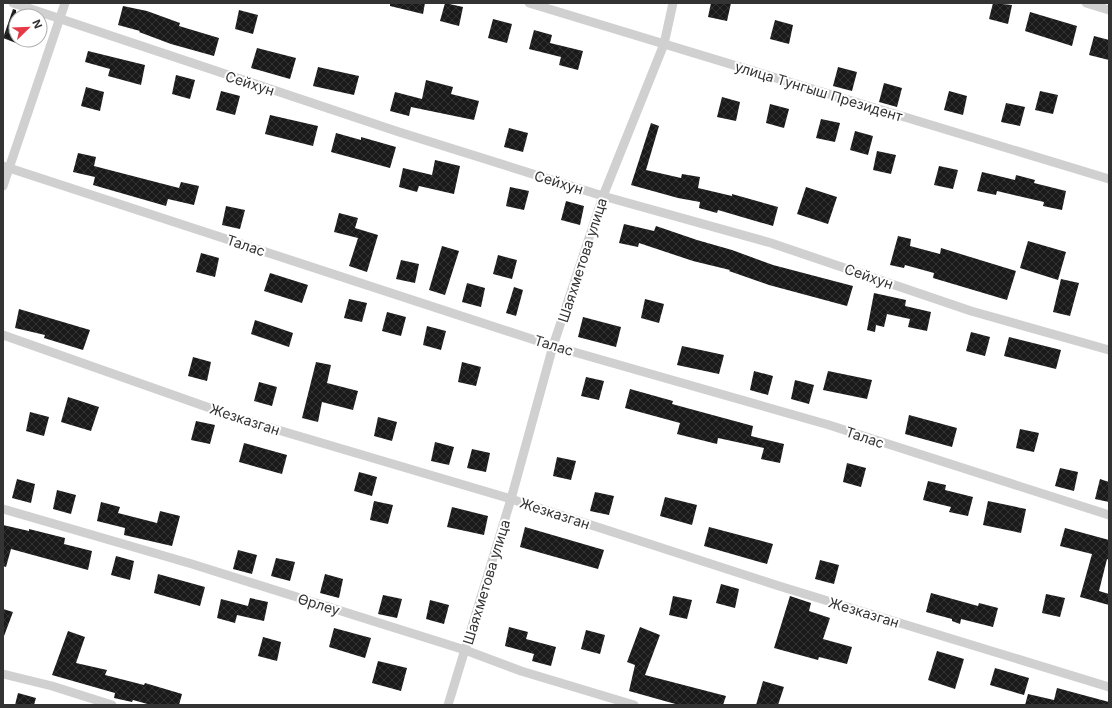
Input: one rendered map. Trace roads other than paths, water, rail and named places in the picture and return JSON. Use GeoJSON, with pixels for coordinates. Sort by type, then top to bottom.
{"type":"FeatureCollection","features":[{"type":"Feature","properties":{"kind":"street","name":"Сейхун"},"geometry":{"type":"LineString","coordinates":[[12,3],[399,132],[603,196],[772,242],[971,311],[1109,350]]}},
{"type":"Feature","properties":{"kind":"street"},"geometry":{"type":"LineString","coordinates":[[3,186],[6,167],[65,3]]}},
{"type":"Feature","properties":{"kind":"street","name":"улица Тунгыш Президент"},"geometry":{"type":"LineString","coordinates":[[529,3],[1109,179]]}},
{"type":"Feature","properties":{"kind":"street","name":"Шаяхметова улица"},"geometry":{"type":"LineString","coordinates":[[448,705],[511,499],[553,346],[603,196],[664,44],[673,3]]}},
{"type":"Feature","properties":{"kind":"street"},"geometry":{"type":"LineString","coordinates":[[1086,3],[1109,10]]}},
{"type":"Feature","properties":{"kind":"street","name":"Талас"},"geometry":{"type":"LineString","coordinates":[[6,167],[553,346],[828,425],[1109,515]]}},
{"type":"Feature","properties":{"kind":"street","name":"Жезказган"},"geometry":{"type":"LineString","coordinates":[[3,335],[241,419],[511,499],[779,586],[1109,687]]}},
{"type":"Feature","properties":{"kind":"street","name":"Өрлеу"},"geometry":{"type":"LineString","coordinates":[[3,509],[199,567],[465,650],[521,671],[634,705]]}},
{"type":"Feature","properties":{"kind":"street"},"geometry":{"type":"LineString","coordinates":[[3,674],[52,686],[112,705]]}}]}
